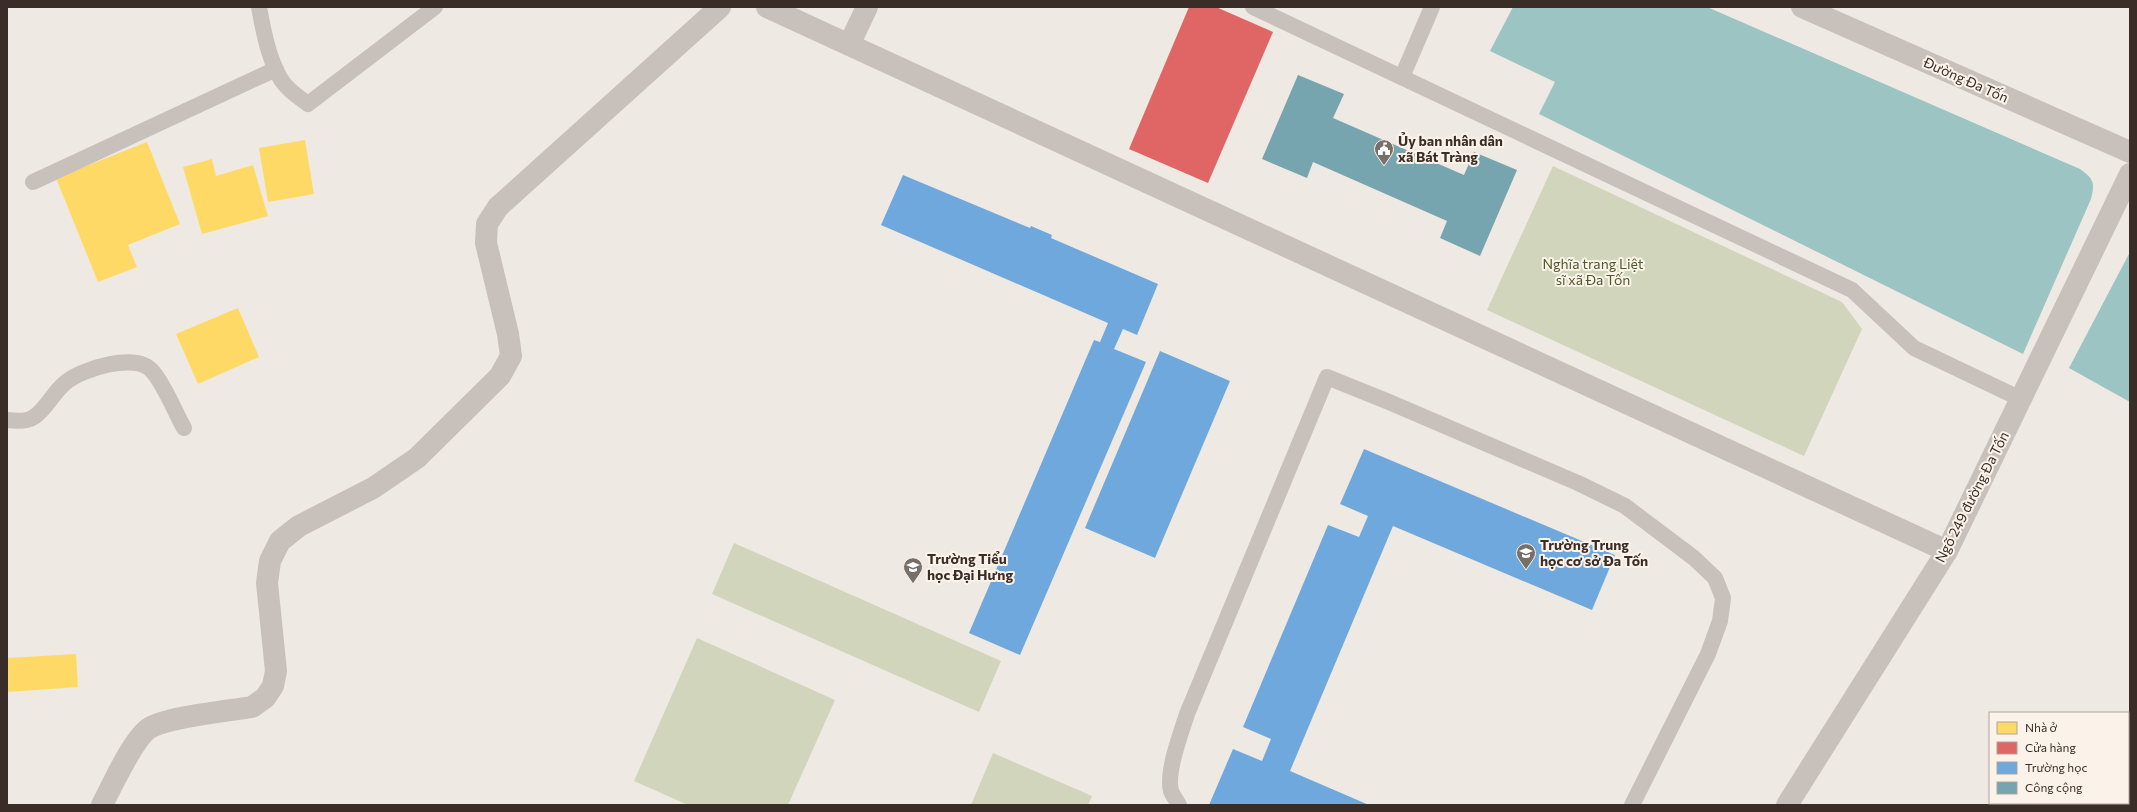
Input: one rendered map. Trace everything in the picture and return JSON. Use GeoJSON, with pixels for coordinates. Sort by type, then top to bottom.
{"type":"FeatureCollection","features":[{"type":"Feature","properties":{"kind":"street"},"geometry":{"type":"LineString","coordinates":[[102,805],[136,742],[147,730],[162,722],[252,707],[265,698],[273,686],[276,671],[267,583],[270,561],[280,541],[299,526],[373,488],[417,458],[500,376],[511,356],[508,334],[486,243],[487,224],[490,218],[498,207],[720,7]]}},
{"type":"Feature","properties":{"kind":"street"},"geometry":{"type":"LineString","coordinates":[[767,7],[1947,551]]}},
{"type":"Feature","properties":{"kind":"street"},"geometry":{"type":"LineString","coordinates":[[850,45],[867,7]]}},
{"type":"Feature","properties":{"kind":"street","name":"Đường Đa Tốn"},"geometry":{"type":"LineString","coordinates":[[1802,7],[2130,152]]}},
{"type":"Feature","properties":{"kind":"street","name":"Ngõ 249 đường Đa Tốn"},"geometry":{"type":"LineString","coordinates":[[1787,805],[1947,551],[2130,174]]}},
{"type":"Feature","properties":{"kind":"lane"},"geometry":{"type":"LineString","coordinates":[[259,7],[267,45],[279,76],[292,92],[308,104],[435,7]]}},
{"type":"Feature","properties":{"kind":"lane"},"geometry":{"type":"LineString","coordinates":[[1253,7],[1852,290],[1914,348],[2020,399]]}},
{"type":"Feature","properties":{"kind":"lane"},"geometry":{"type":"LineString","coordinates":[[1402,77],[1432,7]]}},
{"type":"Feature","properties":{"kind":"lane"},"geometry":{"type":"LineString","coordinates":[[33,182],[276,69]]}},
{"type":"Feature","properties":{"kind":"lane"},"geometry":{"type":"LineString","coordinates":[[7,420],[20,421],[33,418],[66,382],[83,373],[114,363],[130,363],[142,365],[153,370],[184,428]]}},
{"type":"Feature","properties":{"kind":"lane"},"geometry":{"type":"LineString","coordinates":[[1179,805],[1171,790],[1171,770],[1179,739],[1327,377],[1564,477],[1625,506],[1694,558],[1715,578],[1723,598],[1720,621],[1708,654],[1636,804]]}},
{"type":"Feature","properties":{"kind":"green space","name":"Nghĩa trang Liệt sĩ xã Đa Tốn"},"geometry":{"type":"Polygon","coordinates":[[[1553,166],[1842,302],[1862,329],[1804,456],[1487,310],[1553,166]]]}},
{"type":"Feature","properties":{"kind":"green space"},"geometry":{"type":"Polygon","coordinates":[[[734,543],[1001,661],[979,712],[712,594],[734,543]]]}},
{"type":"Feature","properties":{"kind":"green space"},"geometry":{"type":"Polygon","coordinates":[[[697,638],[835,700],[788,805],[688,805],[634,781],[697,638]]]}},
{"type":"Feature","properties":{"kind":"green space"},"geometry":{"type":"Polygon","coordinates":[[[993,753],[1092,796],[1088,805],[971,805],[993,753]]]}},
{"type":"Feature","properties":{"kind":"water"},"geometry":{"type":"Polygon","coordinates":[[[1513,7],[1707,7],[2080,169],[2091,179],[2093,189],[2091,199],[2023,354],[1539,114],[1555,82],[1490,51],[1513,7]]]}},
{"type":"Feature","properties":{"kind":"water"},"geometry":{"type":"Polygon","coordinates":[[[2130,252],[2130,402],[2069,368],[2130,252]]]}},
{"type":"Feature","properties":{"kind":"building: Nhà ở"},"geometry":{"type":"Polygon","coordinates":[[[305,140],[314,194],[268,202],[259,148],[305,140]]]}},
{"type":"Feature","properties":{"kind":"building: Nhà ở"},"geometry":{"type":"Polygon","coordinates":[[[147,142],[180,224],[128,245],[137,267],[98,282],[56,178],[147,142]]]}},
{"type":"Feature","properties":{"kind":"building: Nhà ở"},"geometry":{"type":"Polygon","coordinates":[[[212,159],[216,176],[253,165],[268,216],[202,234],[183,167],[212,159]]]}},
{"type":"Feature","properties":{"kind":"building: Nhà ở"},"geometry":{"type":"Polygon","coordinates":[[[238,308],[259,357],[198,384],[176,334],[238,308]]]}},
{"type":"Feature","properties":{"kind":"building: Nhà ở"},"geometry":{"type":"Polygon","coordinates":[[[76,654],[78,687],[7,692],[7,658],[76,654]]]}},
{"type":"Feature","properties":{"kind":"building: Cửa hàng"},"geometry":{"type":"Polygon","coordinates":[[[1189,7],[1216,7],[1273,32],[1208,183],[1129,149],[1189,7]]]}},
{"type":"Feature","properties":{"kind":"building: Trường học"},"geometry":{"type":"Polygon","coordinates":[[[903,175],[1030,228],[1031,226],[1052,235],[1051,238],[1158,284],[1137,335],[1123,329],[1114,349],[1146,362],[1020,655],[969,633],[1094,340],[1100,342],[1108,323],[881,225],[903,175]]]}},
{"type":"Feature","properties":{"kind":"building: Trường học"},"geometry":{"type":"Polygon","coordinates":[[[1160,351],[1230,381],[1155,558],[1085,528],[1160,351]]]}},
{"type":"Feature","properties":{"kind":"building: Trường học"},"geometry":{"type":"Polygon","coordinates":[[[1364,449],[1615,555],[1592,610],[1393,526],[1290,771],[1369,805],[1209,805],[1233,749],[1262,761],[1271,739],[1243,727],[1328,525],[1359,537],[1368,516],[1340,504],[1364,449]]]}},
{"type":"Feature","properties":{"kind":"building: Công cộng","name":"Ủy ban nhân dân xã Bát Tràng"},"geometry":{"type":"Polygon","coordinates":[[[1298,75],[1344,94],[1333,118],[1464,175],[1474,152],[1517,170],[1480,256],[1440,238],[1447,221],[1313,162],[1307,178],[1262,159],[1298,75]]]}},
{"type":"Feature","properties":{"kind":"place","name":"Ủy ban nhân dân xã Bát Tràng"},"geometry":{"type":"Point","coordinates":[1384,166]}},
{"type":"Feature","properties":{"kind":"place","name":"Trường Trung học cơ sở Đa Tốn"},"geometry":{"type":"Point","coordinates":[1526,570]}},
{"type":"Feature","properties":{"kind":"place","name":"Trường Tiểu học Đại Hưng"},"geometry":{"type":"Point","coordinates":[913,584]}}]}
